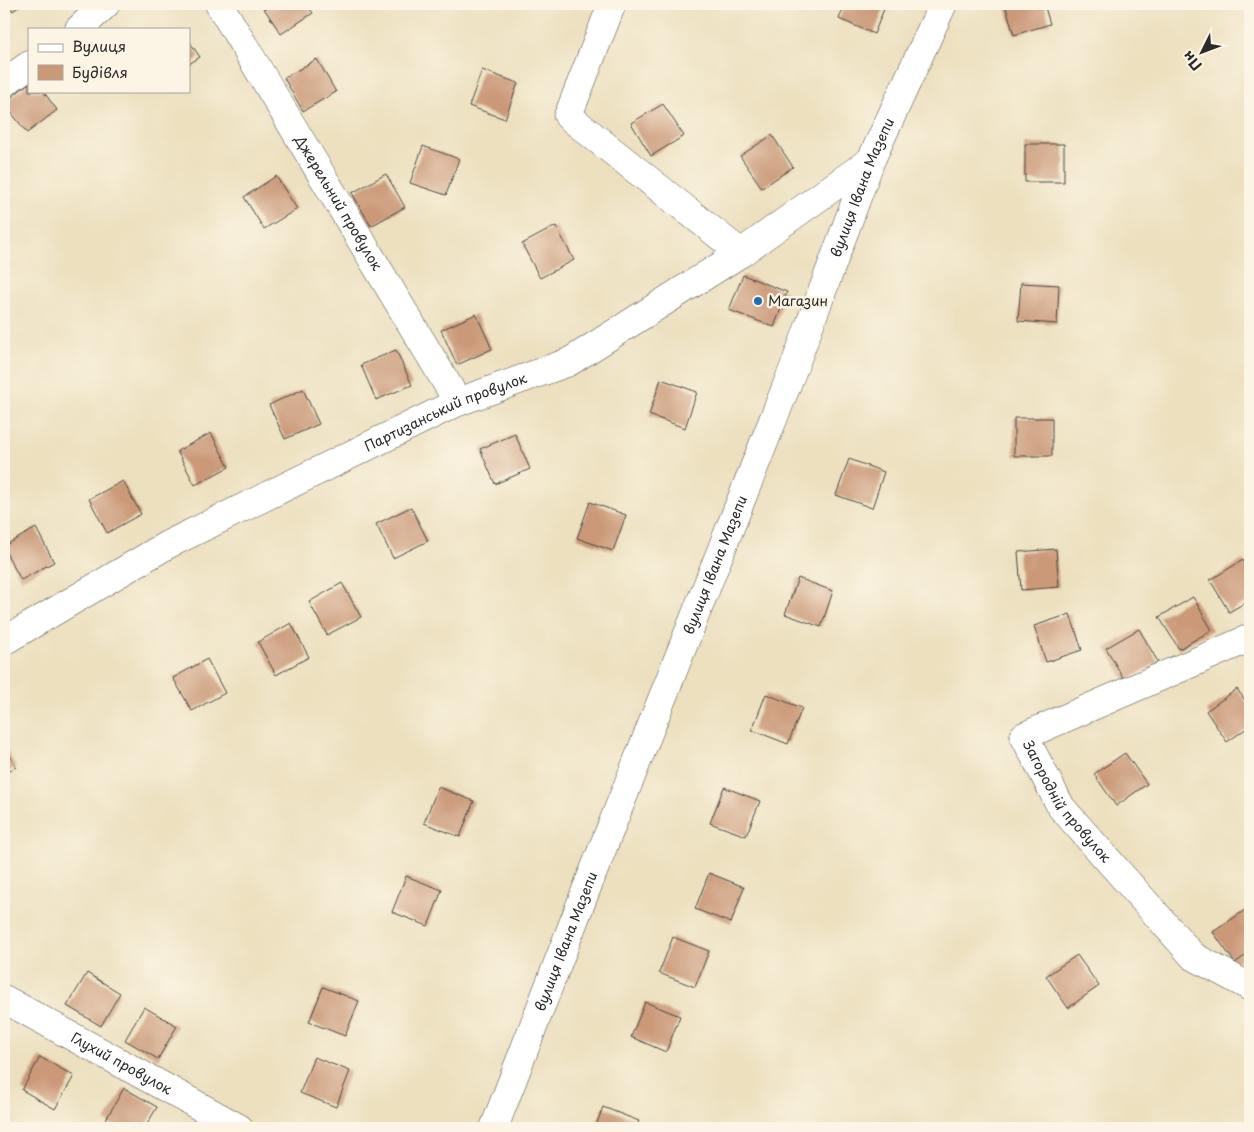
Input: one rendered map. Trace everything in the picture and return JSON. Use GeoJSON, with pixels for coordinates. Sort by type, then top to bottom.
{"type":"FeatureCollection","features":[{"type":"Feature","properties":{"kind":"street"},"geometry":{"type":"LineString","coordinates":[[80,28],[106,4]]}},
{"type":"Feature","properties":{"kind":"street","name":"Джерельний провулок"},"geometry":{"type":"LineString","coordinates":[[219,4],[458,402]]}},
{"type":"Feature","properties":{"kind":"street"},"geometry":{"type":"LineString","coordinates":[[612,4],[568,116],[741,252]]}},
{"type":"Feature","properties":{"kind":"street","name":"вулиця Івана Мазепи"},"geometry":{"type":"LineString","coordinates":[[494,1128],[794,367],[871,160],[943,4]]}},
{"type":"Feature","properties":{"kind":"street"},"geometry":{"type":"LineString","coordinates":[[4,83],[28,66]]}},
{"type":"Feature","properties":{"kind":"street","name":"Партизанський провулок"},"geometry":{"type":"LineString","coordinates":[[4,641],[167,546],[458,402],[569,362],[741,252],[871,160]]}},
{"type":"Feature","properties":{"kind":"street","name":"Загородній провулок"},"geometry":{"type":"LineString","coordinates":[[1250,638],[1024,736],[1062,807],[1193,956],[1250,986]]}},
{"type":"Feature","properties":{"kind":"street","name":"Глухий провулок"},"geometry":{"type":"LineString","coordinates":[[4,999],[239,1128]]}},
{"type":"Feature","properties":{"kind":"building"},"geometry":{"type":"Polygon","coordinates":[[[7,4],[22,4],[13,11],[7,4]]]}},
{"type":"Feature","properties":{"kind":"building"},"geometry":{"type":"Polygon","coordinates":[[[261,4],[306,4],[313,13],[281,34],[261,4]]]}},
{"type":"Feature","properties":{"kind":"building"},"geometry":{"type":"Polygon","coordinates":[[[845,4],[886,4],[874,34],[839,19],[845,4]]]}},
{"type":"Feature","properties":{"kind":"building"},"geometry":{"type":"Polygon","coordinates":[[[1005,4],[1044,4],[1050,24],[1014,35],[1005,4]]]}},
{"type":"Feature","properties":{"kind":"building"},"geometry":{"type":"Polygon","coordinates":[[[190,42],[200,57],[190,63],[190,42]]]}},
{"type":"Feature","properties":{"kind":"building"},"geometry":{"type":"Polygon","coordinates":[[[317,59],[336,92],[303,111],[284,78],[317,59]]]}},
{"type":"Feature","properties":{"kind":"building"},"geometry":{"type":"Polygon","coordinates":[[[482,70],[518,83],[505,119],[469,106],[482,70]]]}},
{"type":"Feature","properties":{"kind":"building"},"geometry":{"type":"Polygon","coordinates":[[[28,84],[28,92],[44,92],[57,110],[27,133],[4,103],[28,84]]]}},
{"type":"Feature","properties":{"kind":"building"},"geometry":{"type":"Polygon","coordinates":[[[663,104],[684,136],[651,156],[631,123],[663,104]]]}},
{"type":"Feature","properties":{"kind":"building"},"geometry":{"type":"Polygon","coordinates":[[[772,135],[793,167],[762,188],[740,156],[772,135]]]}},
{"type":"Feature","properties":{"kind":"building"},"geometry":{"type":"Polygon","coordinates":[[[1025,144],[1064,144],[1064,182],[1025,182],[1025,144]]]}},
{"type":"Feature","properties":{"kind":"building"},"geometry":{"type":"Polygon","coordinates":[[[423,146],[459,159],[446,195],[410,183],[423,146]]]}},
{"type":"Feature","properties":{"kind":"building"},"geometry":{"type":"Polygon","coordinates":[[[386,174],[405,207],[371,226],[352,193],[386,174]]]}},
{"type":"Feature","properties":{"kind":"building"},"geometry":{"type":"Polygon","coordinates":[[[276,176],[297,209],[264,229],[244,197],[276,176]]]}},
{"type":"Feature","properties":{"kind":"building"},"geometry":{"type":"Polygon","coordinates":[[[556,226],[574,260],[540,278],[522,244],[556,226]]]}},
{"type":"Feature","properties":{"kind":"building","name":"Магазин"},"geometry":{"type":"Polygon","coordinates":[[[743,275],[787,292],[774,327],[729,310],[743,275]]]}},
{"type":"Feature","properties":{"kind":"building"},"geometry":{"type":"Polygon","coordinates":[[[1021,283],[1059,285],[1057,324],[1018,321],[1021,283]]]}},
{"type":"Feature","properties":{"kind":"building"},"geometry":{"type":"Polygon","coordinates":[[[476,314],[492,349],[457,365],[441,330],[476,314]]]}},
{"type":"Feature","properties":{"kind":"building"},"geometry":{"type":"Polygon","coordinates":[[[396,350],[412,385],[376,400],[361,365],[396,350]]]}},
{"type":"Feature","properties":{"kind":"building"},"geometry":{"type":"Polygon","coordinates":[[[661,379],[697,392],[685,428],[649,415],[661,379]]]}},
{"type":"Feature","properties":{"kind":"building"},"geometry":{"type":"Polygon","coordinates":[[[303,389],[319,424],[285,439],[269,405],[303,389]]]}},
{"type":"Feature","properties":{"kind":"building"},"geometry":{"type":"Polygon","coordinates":[[[1014,418],[1052,418],[1052,456],[1014,456],[1014,418]]]}},
{"type":"Feature","properties":{"kind":"building"},"geometry":{"type":"Polygon","coordinates":[[[211,433],[229,467],[195,485],[177,451],[211,433]]]}},
{"type":"Feature","properties":{"kind":"building"},"geometry":{"type":"Polygon","coordinates":[[[515,434],[530,469],[495,484],[480,449],[515,434]]]}},
{"type":"Feature","properties":{"kind":"building"},"geometry":{"type":"Polygon","coordinates":[[[849,459],[884,472],[872,508],[836,495],[849,459]]]}},
{"type":"Feature","properties":{"kind":"building"},"geometry":{"type":"Polygon","coordinates":[[[123,481],[141,514],[107,533],[89,499],[123,481]]]}},
{"type":"Feature","properties":{"kind":"building"},"geometry":{"type":"Polygon","coordinates":[[[590,502],[626,515],[613,551],[577,538],[590,502]]]}},
{"type":"Feature","properties":{"kind":"building"},"geometry":{"type":"Polygon","coordinates":[[[411,507],[428,541],[393,558],[376,524],[411,507]]]}},
{"type":"Feature","properties":{"kind":"building"},"geometry":{"type":"Polygon","coordinates":[[[36,528],[54,562],[21,580],[4,546],[36,528]]]}},
{"type":"Feature","properties":{"kind":"building"},"geometry":{"type":"Polygon","coordinates":[[[1056,549],[1059,587],[1021,590],[1018,552],[1056,549]]]}},
{"type":"Feature","properties":{"kind":"building"},"geometry":{"type":"Polygon","coordinates":[[[1243,560],[1250,573],[1250,600],[1229,612],[1210,580],[1243,560]]]}},
{"type":"Feature","properties":{"kind":"building"},"geometry":{"type":"Polygon","coordinates":[[[798,578],[833,591],[821,627],[785,614],[798,578]]]}},
{"type":"Feature","properties":{"kind":"building"},"geometry":{"type":"Polygon","coordinates":[[[342,583],[361,617],[327,635],[309,602],[342,583]]]}},
{"type":"Feature","properties":{"kind":"building"},"geometry":{"type":"Polygon","coordinates":[[[1193,597],[1212,630],[1179,649],[1159,617],[1193,597]]]}},
{"type":"Feature","properties":{"kind":"building"},"geometry":{"type":"Polygon","coordinates":[[[1070,614],[1082,650],[1046,662],[1034,626],[1070,614]]]}},
{"type":"Feature","properties":{"kind":"building"},"geometry":{"type":"Polygon","coordinates":[[[291,623],[309,657],[276,675],[258,642],[291,623]]]}},
{"type":"Feature","properties":{"kind":"building"},"geometry":{"type":"Polygon","coordinates":[[[1139,629],[1158,662],[1125,681],[1106,648],[1139,629]]]}},
{"type":"Feature","properties":{"kind":"building"},"geometry":{"type":"Polygon","coordinates":[[[207,659],[225,693],[192,711],[173,678],[207,659]]]}},
{"type":"Feature","properties":{"kind":"building"},"geometry":{"type":"Polygon","coordinates":[[[1237,689],[1250,707],[1250,726],[1227,742],[1206,711],[1237,689]]]}},
{"type":"Feature","properties":{"kind":"building"},"geometry":{"type":"Polygon","coordinates":[[[766,694],[802,708],[788,744],[752,730],[766,694]]]}},
{"type":"Feature","properties":{"kind":"building"},"geometry":{"type":"Polygon","coordinates":[[[4,745],[16,767],[4,774],[4,745]]]}},
{"type":"Feature","properties":{"kind":"building"},"geometry":{"type":"Polygon","coordinates":[[[1125,753],[1147,784],[1116,806],[1094,774],[1125,753]]]}},
{"type":"Feature","properties":{"kind":"building"},"geometry":{"type":"Polygon","coordinates":[[[438,787],[474,801],[460,837],[424,823],[438,787]]]}},
{"type":"Feature","properties":{"kind":"building"},"geometry":{"type":"Polygon","coordinates":[[[724,787],[760,801],[746,836],[710,823],[724,787]]]}},
{"type":"Feature","properties":{"kind":"building"},"geometry":{"type":"Polygon","coordinates":[[[709,873],[744,887],[731,923],[695,909],[709,873]]]}},
{"type":"Feature","properties":{"kind":"building"},"geometry":{"type":"Polygon","coordinates":[[[406,876],[442,890],[428,926],[392,912],[406,876]]]}},
{"type":"Feature","properties":{"kind":"building"},"geometry":{"type":"Polygon","coordinates":[[[1245,910],[1250,917],[1250,952],[1235,963],[1213,932],[1245,910]]]}},
{"type":"Feature","properties":{"kind":"building"},"geometry":{"type":"Polygon","coordinates":[[[673,937],[709,951],[695,987],[659,973],[673,937]]]}},
{"type":"Feature","properties":{"kind":"building"},"geometry":{"type":"Polygon","coordinates":[[[1077,955],[1099,986],[1068,1008],[1046,976],[1077,955]]]}},
{"type":"Feature","properties":{"kind":"building"},"geometry":{"type":"Polygon","coordinates":[[[87,973],[120,993],[101,1026],[67,1006],[87,973]]]}},
{"type":"Feature","properties":{"kind":"building"},"geometry":{"type":"Polygon","coordinates":[[[323,987],[359,1001],[345,1036],[309,1022],[323,987]]]}},
{"type":"Feature","properties":{"kind":"building"},"geometry":{"type":"Polygon","coordinates":[[[645,1002],[680,1016],[666,1052],[631,1037],[645,1002]]]}},
{"type":"Feature","properties":{"kind":"building"},"geometry":{"type":"Polygon","coordinates":[[[144,1007],[177,1026],[158,1059],[125,1040],[144,1007]]]}},
{"type":"Feature","properties":{"kind":"building"},"geometry":{"type":"Polygon","coordinates":[[[40,1057],[74,1076],[55,1109],[22,1090],[40,1057]]]}},
{"type":"Feature","properties":{"kind":"building"},"geometry":{"type":"Polygon","coordinates":[[[314,1057],[350,1071],[336,1107],[300,1093],[314,1057]]]}},
{"type":"Feature","properties":{"kind":"building"},"geometry":{"type":"Polygon","coordinates":[[[124,1088],[157,1107],[145,1128],[118,1128],[105,1121],[124,1088]]]}},
{"type":"Feature","properties":{"kind":"building"},"geometry":{"type":"Polygon","coordinates":[[[603,1107],[639,1121],[636,1128],[595,1128],[603,1107]]]}},
{"type":"Feature","properties":{"kind":"place","name":"Магазин"},"geometry":{"type":"Point","coordinates":[758,301]}}]}
